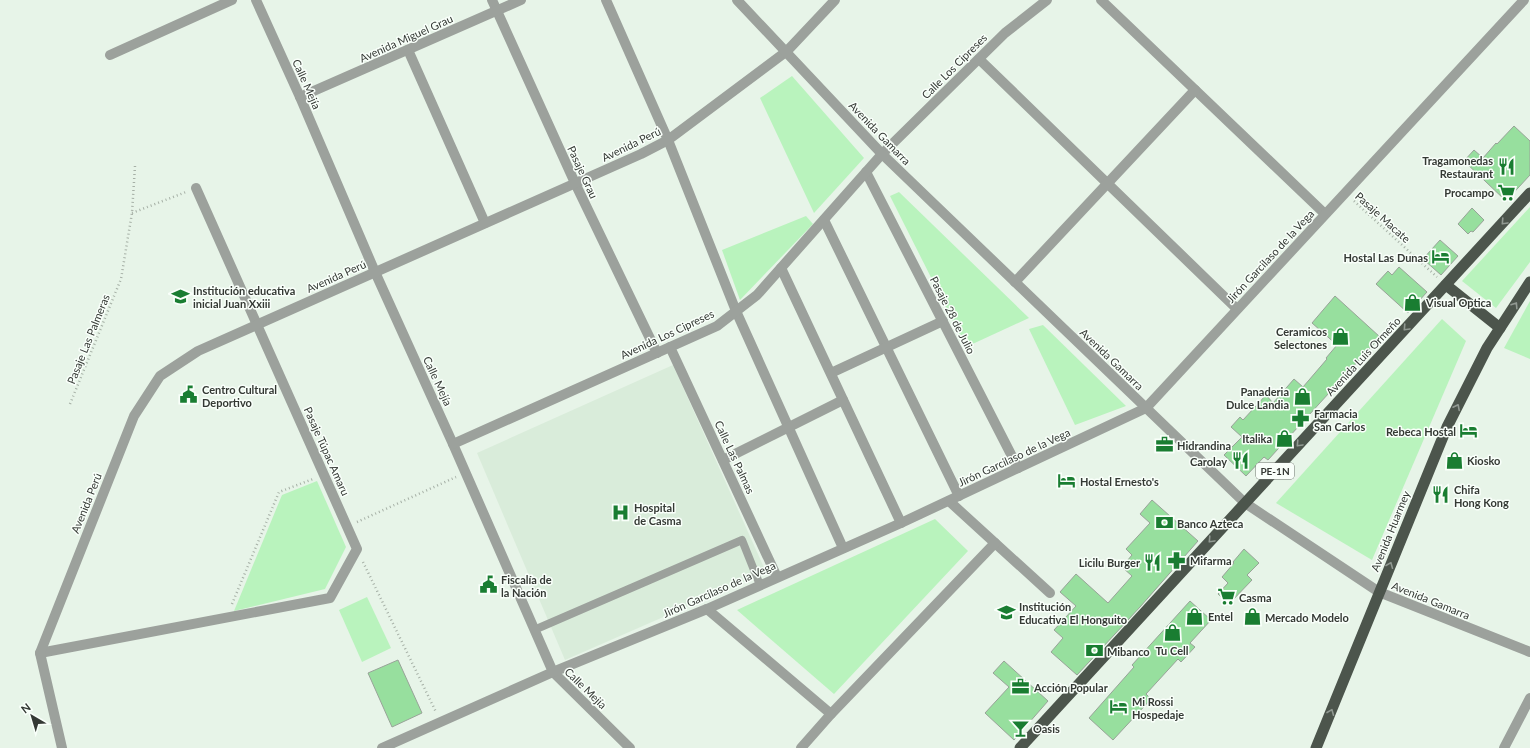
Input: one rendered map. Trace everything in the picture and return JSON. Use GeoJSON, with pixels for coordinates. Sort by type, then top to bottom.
{"type":"FeatureCollection","features":[{"type":"Feature","properties":{"kind":"highway","name":"Avenida Luis Ormeño"},"geometry":{"type":"LineString","coordinates":[[1020,748],[1530,193]]}},
{"type":"Feature","properties":{"kind":"highway"},"geometry":{"type":"LineString","coordinates":[[1446,285],[1500,328],[1530,282]]}},
{"type":"Feature","properties":{"kind":"highway","name":"Avenida Huarmey"},"geometry":{"type":"LineString","coordinates":[[1316,748],[1447,427],[1487,348],[1500,328]]}},
{"type":"Feature","properties":{"kind":"street"},"geometry":{"type":"LineString","coordinates":[[110,55],[232,0]]}},
{"type":"Feature","properties":{"kind":"street","name":"Calle Mejía"},"geometry":{"type":"LineString","coordinates":[[256,0],[553,672],[630,748]]}},
{"type":"Feature","properties":{"kind":"street","name":"Pasaje Grau"},"geometry":{"type":"LineString","coordinates":[[492,0],[575,183],[657,353]]}},
{"type":"Feature","properties":{"kind":"street","name":"Avenida Miguel Grau"},"geometry":{"type":"LineString","coordinates":[[300,97],[521,0]]}},
{"type":"Feature","properties":{"kind":"street"},"geometry":{"type":"LineString","coordinates":[[606,0],[668,140],[736,311],[843,548]]}},
{"type":"Feature","properties":{"kind":"street","name":"Avenida Gamarra"},"geometry":{"type":"LineString","coordinates":[[737,0],[787,51],[882,154],[1246,503],[1379,592],[1530,652]]}},
{"type":"Feature","properties":{"kind":"street","name":"Avenida Perú"},"geometry":{"type":"LineString","coordinates":[[40,653],[134,416],[160,376],[198,351],[641,154],[668,140],[787,51],[835,0]]}},
{"type":"Feature","properties":{"kind":"street","name":"Calle Los Cipreses"},"geometry":{"type":"LineString","coordinates":[[882,154],[1005,32],[1048,0]]}},
{"type":"Feature","properties":{"kind":"street"},"geometry":{"type":"LineString","coordinates":[[1101,0],[1325,214]]}},
{"type":"Feature","properties":{"kind":"street","name":"Jirón Garcilaso de la Vega"},"geometry":{"type":"LineString","coordinates":[[382,748],[553,672],[707,609],[901,523],[1146,408],[1524,0]]}},
{"type":"Feature","properties":{"kind":"street"},"geometry":{"type":"LineString","coordinates":[[408,50],[485,223]]}},
{"type":"Feature","properties":{"kind":"street"},"geometry":{"type":"LineString","coordinates":[[979,59],[1237,309]]}},
{"type":"Feature","properties":{"kind":"street"},"geometry":{"type":"LineString","coordinates":[[1015,282],[1195,90]]}},
{"type":"Feature","properties":{"kind":"street","name":"Avenida Los Cipreses"},"geometry":{"type":"LineString","coordinates":[[453,444],[717,326],[757,294],[882,154]]}},
{"type":"Feature","properties":{"kind":"street","name":"Pasaje 28 de Julio"},"geometry":{"type":"LineString","coordinates":[[866,172],[1018,468]]}},
{"type":"Feature","properties":{"kind":"street","name":"Pasaje Túpac Amaru"},"geometry":{"type":"LineString","coordinates":[[196,188],[357,549]]}},
{"type":"Feature","properties":{"kind":"street"},"geometry":{"type":"LineString","coordinates":[[824,220],[959,496]]}},
{"type":"Feature","properties":{"kind":"street"},"geometry":{"type":"LineString","coordinates":[[781,268],[901,523]]}},
{"type":"Feature","properties":{"kind":"street"},"geometry":{"type":"LineString","coordinates":[[831,373],[942,321]]}},
{"type":"Feature","properties":{"kind":"street","name":"Calle Las Palmas"},"geometry":{"type":"LineString","coordinates":[[670,347],[777,577]]}},
{"type":"Feature","properties":{"kind":"street"},"geometry":{"type":"LineString","coordinates":[[723,460],[844,400]]}},
{"type":"Feature","properties":{"kind":"street"},"geometry":{"type":"LineString","coordinates":[[948,501],[1050,594]]}},
{"type":"Feature","properties":{"kind":"street"},"geometry":{"type":"LineString","coordinates":[[802,748],[831,714],[995,543]]}},
{"type":"Feature","properties":{"kind":"street"},"geometry":{"type":"LineString","coordinates":[[62,748],[40,653],[330,598],[357,549]]}},
{"type":"Feature","properties":{"kind":"street"},"geometry":{"type":"LineString","coordinates":[[707,609],[831,714]]}},
{"type":"Feature","properties":{"kind":"street"},"geometry":{"type":"LineString","coordinates":[[1504,748],[1530,698]]}},
{"type":"Feature","properties":{"kind":"lane"},"geometry":{"type":"LineString","coordinates":[[534,630],[742,540],[760,585]]}},
{"type":"Feature","properties":{"kind":"path","name":"Pasaje Las Palmeras"},"geometry":{"type":"LineString","coordinates":[[70,404],[121,279],[132,213],[135,166]]}},
{"type":"Feature","properties":{"kind":"path"},"geometry":{"type":"LineString","coordinates":[[132,213],[196,188]]}},
{"type":"Feature","properties":{"kind":"path","name":"Pasaje Macate"},"geometry":{"type":"LineString","coordinates":[[1345,193],[1446,285]]}},
{"type":"Feature","properties":{"kind":"path"},"geometry":{"type":"LineString","coordinates":[[347,526],[466,473]]}},
{"type":"Feature","properties":{"kind":"path"},"geometry":{"type":"LineString","coordinates":[[226,618],[279,492],[324,475]]}},
{"type":"Feature","properties":{"kind":"path"},"geometry":{"type":"LineString","coordinates":[[357,549],[441,722]]}},
{"type":"Feature","properties":{"kind":"shaded area","name":"Hospital de Casma"},"geometry":{"type":"Polygon","coordinates":[[[673,365],[766,572],[565,660],[477,453],[673,365]]]}},
{"type":"Feature","properties":{"kind":"green space"},"geometry":{"type":"Polygon","coordinates":[[[792,76],[864,158],[814,213],[760,98],[792,76]]]}},
{"type":"Feature","properties":{"kind":"green space"},"geometry":{"type":"Polygon","coordinates":[[[899,192],[1029,318],[966,347],[890,196],[899,192]]]}},
{"type":"Feature","properties":{"kind":"green space"},"geometry":{"type":"Polygon","coordinates":[[[1530,207],[1530,262],[1496,308],[1462,281],[1530,207]]]}},
{"type":"Feature","properties":{"kind":"green space"},"geometry":{"type":"Polygon","coordinates":[[[806,216],[813,224],[740,300],[722,250],[806,216]]]}},
{"type":"Feature","properties":{"kind":"green space"},"geometry":{"type":"Polygon","coordinates":[[[1530,301],[1530,359],[1504,348],[1530,301]]]}},
{"type":"Feature","properties":{"kind":"green space"},"geometry":{"type":"Polygon","coordinates":[[[1442,319],[1466,341],[1372,560],[1276,503],[1442,319]]]}},
{"type":"Feature","properties":{"kind":"green space"},"geometry":{"type":"Polygon","coordinates":[[[1043,325],[1126,406],[1075,425],[1029,329],[1043,325]]]}},
{"type":"Feature","properties":{"kind":"green space"},"geometry":{"type":"Polygon","coordinates":[[[317,481],[346,547],[325,589],[234,611],[282,495],[317,481]]]}},
{"type":"Feature","properties":{"kind":"green space"},"geometry":{"type":"Polygon","coordinates":[[[935,519],[968,551],[834,694],[737,610],[935,519]]]}},
{"type":"Feature","properties":{"kind":"green space"},"geometry":{"type":"Polygon","coordinates":[[[367,597],[391,648],[362,662],[339,610],[367,597]]]}},
{"type":"Feature","properties":{"kind":"building"},"geometry":{"type":"Polygon","coordinates":[[[1514,126],[1530,141],[1530,175],[1506,201],[1464,161],[1474,150],[1483,158],[1514,126]]]}},
{"type":"Feature","properties":{"kind":"building"},"geometry":{"type":"Polygon","coordinates":[[[1472,208],[1484,220],[1473,232],[1471,231],[1468,234],[1458,224],[1472,208]]]}},
{"type":"Feature","properties":{"kind":"building","name":"Hostal Las Dunas"},"geometry":{"type":"Polygon","coordinates":[[[1440,240],[1458,256],[1441,275],[1423,259],[1440,240]]]}},
{"type":"Feature","properties":{"kind":"building"},"geometry":{"type":"Polygon","coordinates":[[[1399,267],[1427,292],[1408,313],[1376,284],[1388,271],[1392,275],[1399,267]]]}},
{"type":"Feature","properties":{"kind":"building"},"geometry":{"type":"Polygon","coordinates":[[[1335,296],[1380,337],[1268,460],[1264,457],[1246,476],[1224,455],[1242,437],[1231,427],[1240,417],[1243,420],[1266,395],[1273,403],[1294,379],[1303,387],[1327,359],[1326,358],[1337,345],[1312,323],[1335,296]]]}},
{"type":"Feature","properties":{"kind":"building"},"geometry":{"type":"Polygon","coordinates":[[[1152,500],[1198,541],[1077,675],[1051,652],[1063,638],[1054,630],[1076,606],[1060,592],[1076,574],[1108,603],[1132,576],[1122,567],[1132,555],[1126,549],[1150,523],[1140,514],[1152,500]]]}},
{"type":"Feature","properties":{"kind":"building"},"geometry":{"type":"Polygon","coordinates":[[[1244,549],[1259,563],[1247,575],[1252,580],[1229,604],[1218,594],[1228,583],[1222,577],[1244,549]]]}},
{"type":"Feature","properties":{"kind":"building"},"geometry":{"type":"Polygon","coordinates":[[[1190,601],[1211,620],[1190,643],[1195,647],[1181,662],[1178,659],[1146,694],[1151,699],[1113,740],[1089,718],[1134,667],[1132,665],[1190,601]]]}},
{"type":"Feature","properties":{"kind":"building"},"geometry":{"type":"Polygon","coordinates":[[[398,660],[422,713],[392,727],[368,673],[398,660]]]}},
{"type":"Feature","properties":{"kind":"building"},"geometry":{"type":"Polygon","coordinates":[[[1004,661],[1048,701],[1014,740],[985,713],[1009,687],[993,673],[1004,661]]]}},
{"type":"Feature","properties":{"kind":"place","name":"Tragamonedas Restaurant"},"geometry":{"type":"Point","coordinates":[1506,166]}},
{"type":"Feature","properties":{"kind":"place","name":"Procampo"},"geometry":{"type":"Point","coordinates":[1507,192]}},
{"type":"Feature","properties":{"kind":"place","name":"Hostal Las Dunas"},"geometry":{"type":"Point","coordinates":[1441,257]}},
{"type":"Feature","properties":{"kind":"place","name":"Institución educativa inicial Juan Xxiii"},"geometry":{"type":"Point","coordinates":[180,296]}},
{"type":"Feature","properties":{"kind":"place","name":"Visual Optica"},"geometry":{"type":"Point","coordinates":[1413,302]}},
{"type":"Feature","properties":{"kind":"place","name":"Ceramicos Selectones"},"geometry":{"type":"Point","coordinates":[1340,337]}},
{"type":"Feature","properties":{"kind":"place","name":"Centro Cultural Deportivo"},"geometry":{"type":"Point","coordinates":[189,395]}},
{"type":"Feature","properties":{"kind":"place","name":"Panaderia Dulce Landia"},"geometry":{"type":"Point","coordinates":[1302,397]}},
{"type":"Feature","properties":{"kind":"place","name":"Farmacia San Carlos"},"geometry":{"type":"Point","coordinates":[1301,419]}},
{"type":"Feature","properties":{"kind":"place","name":"Rebeca Hostal"},"geometry":{"type":"Point","coordinates":[1469,431]}},
{"type":"Feature","properties":{"kind":"place","name":"Italika"},"geometry":{"type":"Point","coordinates":[1285,438]}},
{"type":"Feature","properties":{"kind":"place","name":"Hidrandina"},"geometry":{"type":"Point","coordinates":[1164,445]}},
{"type":"Feature","properties":{"kind":"place","name":"Kiosko"},"geometry":{"type":"Point","coordinates":[1454,460]}},
{"type":"Feature","properties":{"kind":"place","name":"Carolay"},"geometry":{"type":"Point","coordinates":[1240,461]}},
{"type":"Feature","properties":{"kind":"place","name":"Hostal Ernesto's"},"geometry":{"type":"Point","coordinates":[1067,481]}},
{"type":"Feature","properties":{"kind":"place","name":"Chifa Hong Kong"},"geometry":{"type":"Point","coordinates":[1441,495]}},
{"type":"Feature","properties":{"kind":"place","name":"Hospital de Casma"},"geometry":{"type":"Point","coordinates":[621,513]}},
{"type":"Feature","properties":{"kind":"place","name":"Banco Azteca"},"geometry":{"type":"Point","coordinates":[1164,523]}},
{"type":"Feature","properties":{"kind":"place","name":"Mifarma"},"geometry":{"type":"Point","coordinates":[1177,560]}},
{"type":"Feature","properties":{"kind":"place","name":"Licilu Burger"},"geometry":{"type":"Point","coordinates":[1153,562]}},
{"type":"Feature","properties":{"kind":"place","name":"Fiscalía de la Nación"},"geometry":{"type":"Point","coordinates":[488,585]}},
{"type":"Feature","properties":{"kind":"place","name":"Casma"},"geometry":{"type":"Point","coordinates":[1226,597]}},
{"type":"Feature","properties":{"kind":"place","name":"Institución Educativa El Honguito"},"geometry":{"type":"Point","coordinates":[1006,612]}},
{"type":"Feature","properties":{"kind":"place","name":"Entel"},"geometry":{"type":"Point","coordinates":[1195,616]}},
{"type":"Feature","properties":{"kind":"place","name":"Mercado Modelo"},"geometry":{"type":"Point","coordinates":[1252,617]}},
{"type":"Feature","properties":{"kind":"place","name":"Tu Cell"},"geometry":{"type":"Point","coordinates":[1172,632]}},
{"type":"Feature","properties":{"kind":"place","name":"Mibanco"},"geometry":{"type":"Point","coordinates":[1094,651]}},
{"type":"Feature","properties":{"kind":"place","name":"Acción Popular"},"geometry":{"type":"Point","coordinates":[1021,687]}},
{"type":"Feature","properties":{"kind":"place","name":"Mi Rossi Hospedaje"},"geometry":{"type":"Point","coordinates":[1119,707]}},
{"type":"Feature","properties":{"kind":"place","name":"Oasis"},"geometry":{"type":"Point","coordinates":[1020,728]}}]}
